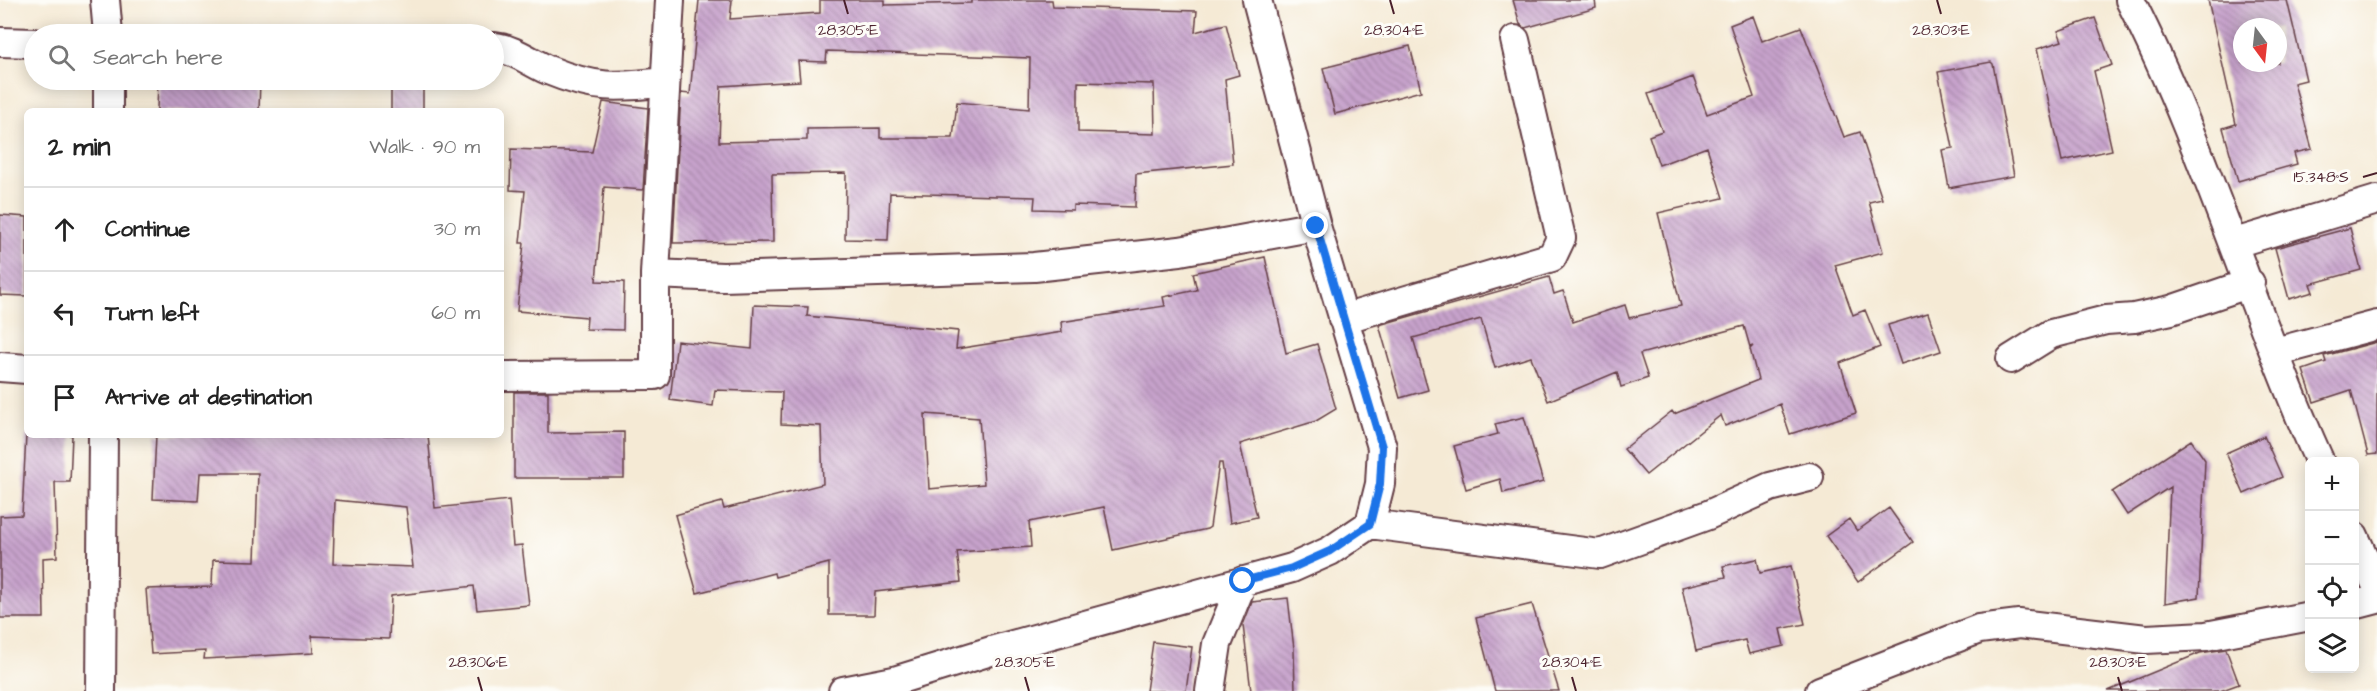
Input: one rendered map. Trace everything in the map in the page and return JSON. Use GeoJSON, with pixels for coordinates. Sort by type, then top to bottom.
{"type":"FeatureCollection","features":[{"type":"Feature","properties":{"kind":"street"},"geometry":{"type":"LineString","coordinates":[[105,0],[107,24]]}},
{"type":"Feature","properties":{"kind":"street"},"geometry":{"type":"LineString","coordinates":[[504,376],[655,375],[655,274],[670,0]]}},
{"type":"Feature","properties":{"kind":"street"},"geometry":{"type":"LineString","coordinates":[[1257,0],[1316,226],[1382,447],[1380,484],[1370,524]]}},
{"type":"Feature","properties":{"kind":"street"},"geometry":{"type":"LineString","coordinates":[[2130,0],[2160,62],[2235,243],[2275,352],[2318,457]]}},
{"type":"Feature","properties":{"kind":"street"},"geometry":{"type":"LineString","coordinates":[[1343,319],[1552,257],[1561,238],[1515,40]]}},
{"type":"Feature","properties":{"kind":"street"},"geometry":{"type":"LineString","coordinates":[[0,42],[24,43]]}},
{"type":"Feature","properties":{"kind":"street"},"geometry":{"type":"LineString","coordinates":[[504,48],[548,70],[592,86],[631,86],[665,82]]}},
{"type":"Feature","properties":{"kind":"street"},"geometry":{"type":"LineString","coordinates":[[108,90],[108,108]]}},
{"type":"Feature","properties":{"kind":"street"},"geometry":{"type":"LineString","coordinates":[[2235,243],[2377,201]]}},
{"type":"Feature","properties":{"kind":"street"},"geometry":{"type":"LineString","coordinates":[[655,274],[723,276],[1034,267],[1180,251],[1316,226]]}},
{"type":"Feature","properties":{"kind":"street"},"geometry":{"type":"LineString","coordinates":[[2011,359],[2051,334],[2106,320],[2134,318],[2171,310],[2250,283]]}},
{"type":"Feature","properties":{"kind":"street"},"geometry":{"type":"LineString","coordinates":[[2275,352],[2377,325]]}},
{"type":"Feature","properties":{"kind":"street"},"geometry":{"type":"LineString","coordinates":[[0,367],[24,369]]}},
{"type":"Feature","properties":{"kind":"street"},"geometry":{"type":"LineString","coordinates":[[101,691],[104,438]]}},
{"type":"Feature","properties":{"kind":"street"},"geometry":{"type":"LineString","coordinates":[[843,691],[894,681],[1292,568],[1330,551],[1370,524],[1600,554],[1708,515],[1770,487],[1809,477]]}},
{"type":"Feature","properties":{"kind":"street"},"geometry":{"type":"LineString","coordinates":[[2359,545],[2377,585]]}},
{"type":"Feature","properties":{"kind":"street"},"geometry":{"type":"LineString","coordinates":[[1210,691],[1217,644],[1243,581]]}},
{"type":"Feature","properties":{"kind":"street"},"geometry":{"type":"LineString","coordinates":[[2359,604],[2377,599]]}},
{"type":"Feature","properties":{"kind":"street"},"geometry":{"type":"LineString","coordinates":[[1820,691],[1979,629],[2019,624],[2146,639],[2206,636],[2305,617]]}},
{"type":"Feature","properties":{"kind":"building"},"geometry":{"type":"Polygon","coordinates":[[[699,0],[732,0],[730,19],[820,13],[820,0],[885,0],[885,5],[971,3],[971,0],[1052,0],[1053,7],[1197,11],[1195,32],[1226,24],[1239,75],[1225,79],[1233,164],[1136,174],[1135,207],[1073,205],[1073,210],[1034,209],[1035,197],[890,193],[888,240],[845,239],[846,173],[772,174],[773,242],[673,243],[681,93],[690,94],[699,0]],[[827,51],[826,62],[798,61],[800,81],[721,86],[719,142],[807,140],[807,129],[880,128],[880,138],[953,138],[957,102],[1029,109],[1030,58],[827,51]],[[1078,82],[1078,132],[1155,134],[1154,84],[1078,82]]]}},
{"type":"Feature","properties":{"kind":"building"},"geometry":{"type":"Polygon","coordinates":[[[1513,0],[1595,0],[1596,8],[1525,28],[1520,24],[1513,0]]]}},
{"type":"Feature","properties":{"kind":"building"},"geometry":{"type":"Polygon","coordinates":[[[2208,0],[2287,0],[2306,80],[2294,83],[2312,149],[2294,153],[2297,164],[2238,181],[2223,128],[2236,124],[2208,0]]]}},
{"type":"Feature","properties":{"kind":"building"},"geometry":{"type":"Polygon","coordinates":[[[1753,16],[1762,41],[1801,27],[1844,137],[1860,132],[1882,199],[1869,202],[1883,252],[1835,265],[1853,315],[1865,310],[1880,347],[1840,363],[1856,413],[1790,434],[1780,404],[1725,426],[1721,415],[1646,475],[1624,449],[1672,411],[1674,414],[1758,380],[1750,349],[1753,346],[1750,347],[1744,326],[1640,354],[1648,378],[1621,387],[1617,372],[1548,401],[1531,357],[1495,368],[1481,319],[1413,338],[1428,390],[1400,398],[1379,325],[1549,277],[1554,294],[1563,291],[1573,322],[1625,305],[1629,318],[1681,306],[1658,213],[1723,198],[1707,147],[1659,165],[1649,136],[1662,131],[1648,94],[1693,77],[1707,114],[1754,97],[1730,25],[1753,16]]]}},
{"type":"Feature","properties":{"kind":"building"},"geometry":{"type":"Polygon","coordinates":[[[2095,18],[2112,65],[2094,71],[2112,150],[2062,161],[2037,49],[2062,41],[2058,31],[2095,18]]]}},
{"type":"Feature","properties":{"kind":"building"},"geometry":{"type":"Polygon","coordinates":[[[1410,46],[1421,91],[1335,114],[1323,68],[1410,46]]]}},
{"type":"Feature","properties":{"kind":"building"},"geometry":{"type":"Polygon","coordinates":[[[1991,62],[2014,176],[1949,188],[1942,150],[1953,148],[1938,72],[1991,62]]]}},
{"type":"Feature","properties":{"kind":"building"},"geometry":{"type":"Polygon","coordinates":[[[158,90],[260,90],[259,108],[157,108],[158,90]]]}},
{"type":"Feature","properties":{"kind":"building"},"geometry":{"type":"Polygon","coordinates":[[[391,90],[423,90],[423,108],[391,108],[391,90]]]}},
{"type":"Feature","properties":{"kind":"building"},"geometry":{"type":"Polygon","coordinates":[[[603,102],[648,108],[643,190],[604,187],[596,281],[624,282],[623,330],[586,329],[587,317],[517,311],[524,243],[520,243],[525,191],[510,190],[511,149],[592,152],[603,102]]]}},
{"type":"Feature","properties":{"kind":"building"},"geometry":{"type":"Polygon","coordinates":[[[0,215],[24,217],[24,296],[0,295],[0,215]]]}},
{"type":"Feature","properties":{"kind":"building"},"geometry":{"type":"Polygon","coordinates":[[[2350,228],[2361,270],[2310,284],[2313,292],[2289,299],[2275,248],[2350,228]]]}},
{"type":"Feature","properties":{"kind":"building"},"geometry":{"type":"Polygon","coordinates":[[[1265,257],[1286,353],[1317,344],[1336,409],[1316,421],[1240,444],[1257,517],[1230,523],[1222,463],[1219,463],[1210,527],[1207,529],[1113,550],[1104,507],[1029,522],[1031,547],[957,552],[961,582],[875,592],[874,615],[829,615],[829,563],[775,577],[774,573],[697,593],[675,515],[722,502],[724,509],[823,484],[821,426],[781,424],[782,392],[715,390],[713,406],[670,400],[677,341],[752,349],[754,305],[808,307],[807,316],[958,331],[956,349],[1062,332],[1061,322],[1165,306],[1163,297],[1197,290],[1193,273],[1265,257]],[[925,414],[929,489],[984,484],[979,418],[925,414]]]}},
{"type":"Feature","properties":{"kind":"building"},"geometry":{"type":"Polygon","coordinates":[[[1928,313],[1941,351],[1901,364],[1888,325],[1928,313]]]}},
{"type":"Feature","properties":{"kind":"building"},"geometry":{"type":"Polygon","coordinates":[[[2377,342],[2377,454],[2368,455],[2351,390],[2314,402],[2303,370],[2326,362],[2324,356],[2377,342]]]}},
{"type":"Feature","properties":{"kind":"building"},"geometry":{"type":"Polygon","coordinates":[[[514,392],[548,392],[548,433],[624,432],[624,478],[514,478],[514,392]]]}},
{"type":"Feature","properties":{"kind":"building"},"geometry":{"type":"Polygon","coordinates":[[[1524,417],[1543,482],[1503,493],[1500,479],[1466,489],[1454,446],[1498,434],[1495,424],[1524,417]]]}},
{"type":"Feature","properties":{"kind":"building"},"geometry":{"type":"Polygon","coordinates":[[[2264,436],[2282,477],[2244,494],[2226,453],[2264,436]]]}},
{"type":"Feature","properties":{"kind":"building"},"geometry":{"type":"Polygon","coordinates":[[[26,438],[72,438],[70,482],[55,482],[57,557],[43,558],[44,618],[0,618],[0,516],[22,515],[26,438]]]}},
{"type":"Feature","properties":{"kind":"building"},"geometry":{"type":"Polygon","coordinates":[[[156,438],[428,438],[435,508],[509,500],[513,546],[522,545],[529,605],[477,610],[474,586],[391,596],[389,639],[312,636],[313,653],[204,659],[205,651],[151,654],[146,589],[212,587],[213,560],[255,561],[258,473],[200,473],[198,501],[153,499],[156,438]],[[335,500],[333,564],[413,567],[406,507],[335,500]]]}},
{"type":"Feature","properties":{"kind":"building"},"geometry":{"type":"Polygon","coordinates":[[[2191,440],[2205,460],[2199,597],[2165,603],[2170,487],[2127,515],[2112,492],[2191,440]]]}},
{"type":"Feature","properties":{"kind":"building"},"geometry":{"type":"Polygon","coordinates":[[[1889,508],[1913,542],[1858,582],[1826,536],[1849,519],[1857,531],[1889,508]]]}},
{"type":"Feature","properties":{"kind":"building"},"geometry":{"type":"Polygon","coordinates":[[[1757,559],[1760,573],[1791,566],[1805,624],[1780,629],[1784,646],[1749,654],[1745,640],[1696,651],[1682,587],[1726,577],[1723,566],[1757,559]]]}},
{"type":"Feature","properties":{"kind":"building"},"geometry":{"type":"Polygon","coordinates":[[[1288,598],[1294,649],[1295,691],[1251,691],[1243,625],[1252,602],[1288,598]]]}},
{"type":"Feature","properties":{"kind":"building"},"geometry":{"type":"Polygon","coordinates":[[[1532,604],[1559,691],[1495,691],[1476,618],[1532,604]]]}},
{"type":"Feature","properties":{"kind":"building"},"geometry":{"type":"Polygon","coordinates":[[[1153,642],[1192,647],[1186,691],[1146,691],[1153,642]]]}},
{"type":"Feature","properties":{"kind":"building"},"geometry":{"type":"Polygon","coordinates":[[[2226,649],[2239,684],[2220,691],[2108,691],[2200,653],[2226,649]]]}},
{"type":"Feature","properties":{"kind":"route"},"geometry":{"type":"LineString","coordinates":[[1243,581],[1292,568],[1330,551],[1370,524],[1380,484],[1382,447],[1316,226]]}}]}
